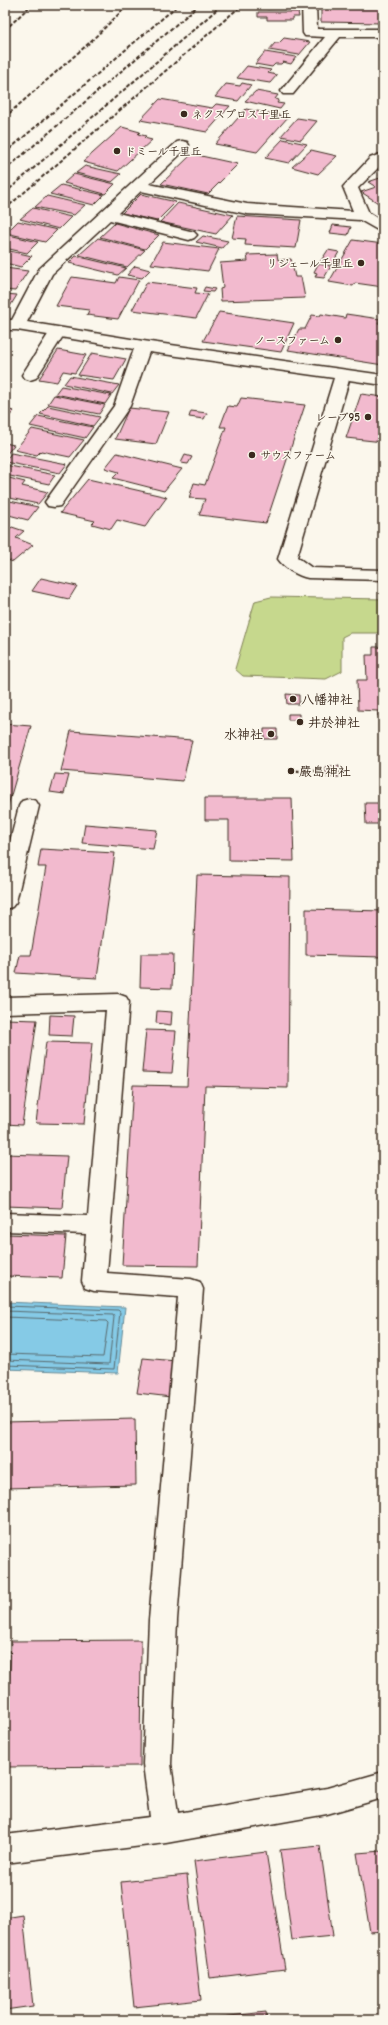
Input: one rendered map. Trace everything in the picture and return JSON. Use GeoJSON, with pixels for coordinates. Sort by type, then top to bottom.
{"type":"FeatureCollection","features":[{"type":"Feature","properties":{"kind":"street"},"geometry":{"type":"LineString","coordinates":[[309,5],[310,33],[383,33]]}},
{"type":"Feature","properties":{"kind":"street"},"geometry":{"type":"LineString","coordinates":[[288,91],[336,33]]}},
{"type":"Feature","properties":{"kind":"street"},"geometry":{"type":"LineString","coordinates":[[182,145],[45,272],[11,325],[143,346],[383,380]]}},
{"type":"Feature","properties":{"kind":"street"},"geometry":{"type":"LineString","coordinates":[[363,216],[350,187],[375,161],[383,158]]}},
{"type":"Feature","properties":{"kind":"street"},"geometry":{"type":"LineString","coordinates":[[138,186],[247,210],[363,216],[383,228]]}},
{"type":"Feature","properties":{"kind":"street"},"geometry":{"type":"LineString","coordinates":[[108,215],[189,235]]}},
{"type":"Feature","properties":{"kind":"street"},"geometry":{"type":"LineString","coordinates":[[30,375],[57,333]]}},
{"type":"Feature","properties":{"kind":"street"},"geometry":{"type":"LineString","coordinates":[[54,502],[122,406],[143,346]]}},
{"type":"Feature","properties":{"kind":"street"},"geometry":{"type":"LineString","coordinates":[[343,374],[288,558],[308,573],[383,576]]}},
{"type":"Feature","properties":{"kind":"street"},"geometry":{"type":"LineString","coordinates":[[5,902],[29,806]]}},
{"type":"Feature","properties":{"kind":"street"},"geometry":{"type":"LineString","coordinates":[[5,1005],[118,1002],[94,1281],[191,1288],[160,1676],[157,1764],[166,1828]]}},
{"type":"Feature","properties":{"kind":"street"},"geometry":{"type":"LineString","coordinates":[[5,1222],[99,1225]]}},
{"type":"Feature","properties":{"kind":"street"},"geometry":{"type":"LineString","coordinates":[[5,1850],[166,1828],[327,1801],[383,1785]]}},
{"type":"Feature","properties":{"kind":"path"},"geometry":{"type":"LineString","coordinates":[[296,772],[317,772]]}},
{"type":"Feature","properties":{"kind":"green space"},"geometry":{"type":"Polygon","coordinates":[[[271,597],[383,599],[383,633],[350,633],[342,637],[342,671],[326,679],[243,676],[235,669],[255,601],[271,597]]]}},
{"type":"Feature","properties":{"kind":"water"},"geometry":{"type":"Polygon","coordinates":[[[5,1302],[125,1307],[118,1373],[5,1369],[5,1302]]]}},
{"type":"Feature","properties":{"kind":"building"},"geometry":{"type":"Polygon","coordinates":[[[267,5],[300,5],[300,7],[267,9],[267,5]]]}},
{"type":"Feature","properties":{"kind":"building"},"geometry":{"type":"Polygon","coordinates":[[[321,5],[383,5],[383,23],[321,22],[321,5]]]}},
{"type":"Feature","properties":{"kind":"building"},"geometry":{"type":"Polygon","coordinates":[[[258,12],[298,12],[299,17],[292,17],[292,20],[267,20],[267,17],[258,17],[258,12]]]}},
{"type":"Feature","properties":{"kind":"building"},"geometry":{"type":"Polygon","coordinates":[[[284,38],[310,42],[299,55],[269,50],[275,43],[279,43],[284,38]]]}},
{"type":"Feature","properties":{"kind":"building"},"geometry":{"type":"Polygon","coordinates":[[[265,52],[296,57],[291,64],[283,62],[281,64],[275,64],[272,67],[255,64],[265,52]]]}},
{"type":"Feature","properties":{"kind":"building"},"geometry":{"type":"Polygon","coordinates":[[[247,66],[271,70],[268,73],[277,75],[270,83],[237,78],[247,66]]]}},
{"type":"Feature","properties":{"kind":"building"},"geometry":{"type":"Polygon","coordinates":[[[242,83],[251,85],[238,101],[215,97],[226,84],[240,86],[242,83]]]}},
{"type":"Feature","properties":{"kind":"building"},"geometry":{"type":"Polygon","coordinates":[[[256,91],[278,95],[275,99],[279,100],[277,103],[284,104],[280,109],[245,101],[256,91]]]}},
{"type":"Feature","properties":{"kind":"building","name":"ネクスプロス千里丘"},"geometry":{"type":"Polygon","coordinates":[[[160,99],[212,108],[216,104],[230,106],[207,132],[140,120],[160,99]]]}},
{"type":"Feature","properties":{"kind":"building"},"geometry":{"type":"Polygon","coordinates":[[[246,109],[288,117],[257,152],[215,144],[246,109]]]}},
{"type":"Feature","properties":{"kind":"building"},"geometry":{"type":"Polygon","coordinates":[[[297,118],[317,121],[301,140],[281,136],[297,118]]]}},
{"type":"Feature","properties":{"kind":"building","name":"ドミール千里丘"},"geometry":{"type":"Polygon","coordinates":[[[122,127],[140,132],[138,134],[146,136],[144,138],[152,140],[118,171],[83,162],[122,127]]]}},
{"type":"Feature","properties":{"kind":"building"},"geometry":{"type":"Polygon","coordinates":[[[283,139],[307,144],[289,163],[265,158],[283,139]]]}},
{"type":"Feature","properties":{"kind":"building"},"geometry":{"type":"Polygon","coordinates":[[[311,150],[337,156],[318,174],[292,167],[311,150]]]}},
{"type":"Feature","properties":{"kind":"building"},"geometry":{"type":"Polygon","coordinates":[[[192,154],[238,164],[208,194],[161,184],[192,154]]]}},
{"type":"Feature","properties":{"kind":"building"},"geometry":{"type":"Polygon","coordinates":[[[85,166],[121,174],[112,182],[76,173],[85,166]]]}},
{"type":"Feature","properties":{"kind":"building"},"geometry":{"type":"Polygon","coordinates":[[[74,174],[115,184],[105,194],[64,183],[74,174]]]}},
{"type":"Feature","properties":{"kind":"building"},"geometry":{"type":"Polygon","coordinates":[[[383,177],[383,206],[361,192],[376,187],[368,182],[383,177]]]}},
{"type":"Feature","properties":{"kind":"building"},"geometry":{"type":"Polygon","coordinates":[[[61,185],[104,195],[94,205],[50,194],[61,185]]]}},
{"type":"Feature","properties":{"kind":"building"},"geometry":{"type":"Polygon","coordinates":[[[141,194],[176,202],[157,221],[122,213],[141,194]]]}},
{"type":"Feature","properties":{"kind":"building"},"geometry":{"type":"Polygon","coordinates":[[[47,196],[85,205],[74,215],[35,207],[47,196]]]}},
{"type":"Feature","properties":{"kind":"building"},"geometry":{"type":"Polygon","coordinates":[[[178,203],[233,215],[216,234],[160,222],[178,203]]]}},
{"type":"Feature","properties":{"kind":"building"},"geometry":{"type":"Polygon","coordinates":[[[33,208],[71,217],[59,229],[20,219],[33,208]]]}},
{"type":"Feature","properties":{"kind":"building"},"geometry":{"type":"Polygon","coordinates":[[[237,216],[301,220],[296,248],[245,245],[246,239],[232,238],[237,216]]]}},
{"type":"Feature","properties":{"kind":"building"},"geometry":{"type":"Polygon","coordinates":[[[18,221],[57,230],[45,242],[6,233],[18,221]]]}},
{"type":"Feature","properties":{"kind":"building"},"geometry":{"type":"Polygon","coordinates":[[[115,223],[159,235],[145,249],[100,237],[115,223]]]}},
{"type":"Feature","properties":{"kind":"building"},"geometry":{"type":"Polygon","coordinates":[[[333,225],[351,227],[348,235],[330,233],[333,225]]]}},
{"type":"Feature","properties":{"kind":"building"},"geometry":{"type":"Polygon","coordinates":[[[5,234],[38,242],[27,253],[5,248],[5,234]]]}},
{"type":"Feature","properties":{"kind":"building"},"geometry":{"type":"Polygon","coordinates":[[[203,236],[228,241],[222,248],[196,242],[203,236]]]}},
{"type":"Feature","properties":{"kind":"building"},"geometry":{"type":"Polygon","coordinates":[[[98,238],[145,250],[127,267],[79,255],[98,238]]]}},
{"type":"Feature","properties":{"kind":"building","name":"リジェール千里丘"},"geometry":{"type":"Polygon","coordinates":[[[353,240],[383,244],[383,287],[355,283],[353,286],[329,282],[353,240]]]}},
{"type":"Feature","properties":{"kind":"building"},"geometry":{"type":"Polygon","coordinates":[[[163,242],[219,249],[208,271],[151,264],[163,242]]]}},
{"type":"Feature","properties":{"kind":"building"},"geometry":{"type":"Polygon","coordinates":[[[5,250],[32,256],[21,267],[5,263],[5,250]]]}},
{"type":"Feature","properties":{"kind":"building"},"geometry":{"type":"Polygon","coordinates":[[[328,250],[339,252],[332,264],[320,262],[328,250]]]}},
{"type":"Feature","properties":{"kind":"building"},"geometry":{"type":"Polygon","coordinates":[[[277,254],[278,260],[291,259],[295,277],[301,277],[305,298],[221,301],[220,289],[223,288],[220,263],[248,261],[247,255],[277,254]]]}},
{"type":"Feature","properties":{"kind":"building"},"geometry":{"type":"Polygon","coordinates":[[[76,256],[126,268],[118,275],[69,263],[76,256]]]}},
{"type":"Feature","properties":{"kind":"building"},"geometry":{"type":"Polygon","coordinates":[[[318,264],[331,266],[324,278],[315,277],[317,273],[314,272],[318,264]]]}},
{"type":"Feature","properties":{"kind":"building"},"geometry":{"type":"Polygon","coordinates":[[[135,266],[150,270],[142,278],[127,275],[135,266]]]}},
{"type":"Feature","properties":{"kind":"building"},"geometry":{"type":"Polygon","coordinates":[[[5,268],[28,271],[15,291],[5,290],[5,268]]]}},
{"type":"Feature","properties":{"kind":"building"},"geometry":{"type":"Polygon","coordinates":[[[72,277],[116,283],[119,277],[139,280],[118,319],[87,315],[89,310],[56,306],[72,277]]]}},
{"type":"Feature","properties":{"kind":"building"},"geometry":{"type":"Polygon","coordinates":[[[147,282],[197,288],[195,293],[208,294],[196,318],[132,310],[147,282]]]}},
{"type":"Feature","properties":{"kind":"building"},"geometry":{"type":"Polygon","coordinates":[[[205,287],[215,289],[213,292],[203,291],[205,287]]]}},
{"type":"Feature","properties":{"kind":"building"},"geometry":{"type":"Polygon","coordinates":[[[5,294],[17,295],[9,308],[5,307],[5,294]]]}},
{"type":"Feature","properties":{"kind":"building"},"geometry":{"type":"Polygon","coordinates":[[[219,312],[294,323],[281,352],[203,341],[219,312]]]}},
{"type":"Feature","properties":{"kind":"building","name":"ノースファーム"},"geometry":{"type":"Polygon","coordinates":[[[321,314],[345,318],[346,314],[380,319],[378,323],[383,324],[383,365],[288,350],[299,329],[305,329],[312,315],[320,316],[321,314]]]}},
{"type":"Feature","properties":{"kind":"building"},"geometry":{"type":"Polygon","coordinates":[[[58,350],[86,355],[75,373],[63,371],[57,382],[39,379],[58,350]]]}},
{"type":"Feature","properties":{"kind":"building"},"geometry":{"type":"Polygon","coordinates":[[[92,353],[126,359],[114,380],[78,375],[92,353]]]}},
{"type":"Feature","properties":{"kind":"building"},"geometry":{"type":"Polygon","coordinates":[[[70,376],[119,385],[112,394],[64,384],[70,376]]]}},
{"type":"Feature","properties":{"kind":"building"},"geometry":{"type":"Polygon","coordinates":[[[61,386],[111,395],[105,404],[55,394],[61,386]]]}},
{"type":"Feature","properties":{"kind":"building","name":"レーブ95"},"geometry":{"type":"Polygon","coordinates":[[[361,394],[383,397],[383,442],[346,438],[361,394]]]}},
{"type":"Feature","properties":{"kind":"building"},"geometry":{"type":"Polygon","coordinates":[[[54,395],[105,405],[99,414],[48,404],[54,395]]]}},
{"type":"Feature","properties":{"kind":"building","name":"サウスファーム"},"geometry":{"type":"Polygon","coordinates":[[[241,398],[305,405],[266,523],[199,515],[205,499],[189,498],[194,483],[205,485],[226,427],[220,427],[228,406],[237,407],[241,398]]]}},
{"type":"Feature","properties":{"kind":"building"},"geometry":{"type":"Polygon","coordinates":[[[48,406],[100,417],[93,426],[40,414],[48,406]]]}},
{"type":"Feature","properties":{"kind":"building"},"geometry":{"type":"Polygon","coordinates":[[[129,408],[169,412],[156,444],[115,439],[129,408]]]}},
{"type":"Feature","properties":{"kind":"building"},"geometry":{"type":"Polygon","coordinates":[[[5,409],[14,411],[5,421],[5,409]]]}},
{"type":"Feature","properties":{"kind":"building"},"geometry":{"type":"Polygon","coordinates":[[[191,411],[207,413],[204,419],[189,417],[191,411]]]}},
{"type":"Feature","properties":{"kind":"building"},"geometry":{"type":"Polygon","coordinates":[[[38,416],[93,427],[85,438],[30,426],[38,416]]]}},
{"type":"Feature","properties":{"kind":"building"},"geometry":{"type":"Polygon","coordinates":[[[32,429],[84,440],[70,457],[41,451],[37,455],[15,450],[32,429]]]}},
{"type":"Feature","properties":{"kind":"building"},"geometry":{"type":"Polygon","coordinates":[[[5,443],[14,445],[5,456],[5,443]]]}},
{"type":"Feature","properties":{"kind":"building"},"geometry":{"type":"Polygon","coordinates":[[[11,453],[67,464],[60,473],[5,462],[11,453]]]}},
{"type":"Feature","properties":{"kind":"building"},"geometry":{"type":"Polygon","coordinates":[[[117,453],[182,469],[164,491],[113,478],[119,472],[105,468],[117,453]]]}},
{"type":"Feature","properties":{"kind":"building"},"geometry":{"type":"Polygon","coordinates":[[[185,455],[192,457],[188,464],[181,463],[185,455]]]}},
{"type":"Feature","properties":{"kind":"building"},"geometry":{"type":"Polygon","coordinates":[[[5,465],[55,475],[49,484],[5,475],[5,465]]]}},
{"type":"Feature","properties":{"kind":"building"},"geometry":{"type":"Polygon","coordinates":[[[5,477],[25,482],[22,486],[48,492],[38,504],[5,497],[5,477]]]}},
{"type":"Feature","properties":{"kind":"building"},"geometry":{"type":"Polygon","coordinates":[[[88,479],[167,497],[145,527],[117,520],[111,529],[92,524],[95,521],[60,513],[88,479]]]}},
{"type":"Feature","properties":{"kind":"building"},"geometry":{"type":"Polygon","coordinates":[[[5,500],[38,507],[28,520],[5,514],[5,500]]]}},
{"type":"Feature","properties":{"kind":"building"},"geometry":{"type":"Polygon","coordinates":[[[12,527],[24,531],[16,538],[33,545],[13,562],[5,559],[5,533],[12,527]]]}},
{"type":"Feature","properties":{"kind":"building"},"geometry":{"type":"Polygon","coordinates":[[[41,578],[77,586],[69,599],[32,591],[41,578]]]}},
{"type":"Feature","properties":{"kind":"building"},"geometry":{"type":"Polygon","coordinates":[[[373,647],[383,647],[383,716],[378,716],[378,711],[358,710],[357,680],[367,680],[366,655],[373,655],[373,647]]]}},
{"type":"Feature","properties":{"kind":"building","name":"八幡神社"},"geometry":{"type":"Polygon","coordinates":[[[286,694],[299,695],[299,704],[287,704],[286,694]]]}},
{"type":"Feature","properties":{"kind":"building"},"geometry":{"type":"Polygon","coordinates":[[[288,714],[299,714],[299,720],[288,720],[288,714]]]}},
{"type":"Feature","properties":{"kind":"building"},"geometry":{"type":"Polygon","coordinates":[[[5,724],[31,726],[5,816],[5,724]]]}},
{"type":"Feature","properties":{"kind":"building","name":"水神社"},"geometry":{"type":"Polygon","coordinates":[[[264,729],[277,729],[277,739],[264,739],[264,729]]]}},
{"type":"Feature","properties":{"kind":"building"},"geometry":{"type":"Polygon","coordinates":[[[71,731],[192,740],[183,781],[61,771],[71,731]]]}},
{"type":"Feature","properties":{"kind":"building"},"geometry":{"type":"Polygon","coordinates":[[[326,766],[339,766],[339,777],[326,777],[326,766]]]}},
{"type":"Feature","properties":{"kind":"building"},"geometry":{"type":"Polygon","coordinates":[[[55,774],[69,775],[64,794],[50,792],[55,774]]]}},
{"type":"Feature","properties":{"kind":"building"},"geometry":{"type":"Polygon","coordinates":[[[205,798],[292,798],[294,861],[229,860],[229,820],[205,820],[205,798]]]}},
{"type":"Feature","properties":{"kind":"building"},"geometry":{"type":"Polygon","coordinates":[[[365,803],[383,803],[383,824],[366,824],[365,803]]]}},
{"type":"Feature","properties":{"kind":"building"},"geometry":{"type":"Polygon","coordinates":[[[85,824],[157,830],[153,849],[82,843],[85,824]]]}},
{"type":"Feature","properties":{"kind":"building"},"geometry":{"type":"Polygon","coordinates":[[[41,849],[115,853],[97,978],[16,973],[20,955],[31,955],[46,867],[38,867],[41,849]]]}},
{"type":"Feature","properties":{"kind":"building"},"geometry":{"type":"Polygon","coordinates":[[[197,875],[290,877],[288,1088],[205,1086],[198,1266],[122,1265],[133,1085],[187,1086],[197,875]]]}},
{"type":"Feature","properties":{"kind":"building"},"geometry":{"type":"Polygon","coordinates":[[[306,909],[383,911],[383,957],[306,955],[306,909]]]}},
{"type":"Feature","properties":{"kind":"building"},"geometry":{"type":"Polygon","coordinates":[[[141,954],[173,954],[172,988],[140,987],[141,954]]]}},
{"type":"Feature","properties":{"kind":"building"},"geometry":{"type":"Polygon","coordinates":[[[157,1011],[172,1012],[171,1025],[156,1023],[157,1011]]]}},
{"type":"Feature","properties":{"kind":"building"},"geometry":{"type":"Polygon","coordinates":[[[50,1015],[74,1016],[72,1036],[49,1035],[50,1015]]]}},
{"type":"Feature","properties":{"kind":"building"},"geometry":{"type":"Polygon","coordinates":[[[5,1019],[37,1020],[22,1125],[5,1124],[5,1019]]]}},
{"type":"Feature","properties":{"kind":"building"},"geometry":{"type":"Polygon","coordinates":[[[146,1030],[176,1031],[172,1073],[142,1072],[146,1030]]]}},
{"type":"Feature","properties":{"kind":"building"},"geometry":{"type":"Polygon","coordinates":[[[46,1042],[92,1043],[84,1124],[36,1123],[46,1042]]]}},
{"type":"Feature","properties":{"kind":"building"},"geometry":{"type":"Polygon","coordinates":[[[5,1154],[67,1156],[62,1208],[5,1206],[5,1154]]]}},
{"type":"Feature","properties":{"kind":"building"},"geometry":{"type":"Polygon","coordinates":[[[5,1234],[66,1236],[62,1278],[5,1276],[5,1234]]]}},
{"type":"Feature","properties":{"kind":"building"},"geometry":{"type":"Polygon","coordinates":[[[143,1358],[176,1361],[171,1397],[137,1393],[143,1358]]]}},
{"type":"Feature","properties":{"kind":"building"},"geometry":{"type":"Polygon","coordinates":[[[135,1419],[136,1485],[5,1488],[5,1422],[135,1419]]]}},
{"type":"Feature","properties":{"kind":"building"},"geometry":{"type":"Polygon","coordinates":[[[141,1640],[140,1766],[5,1767],[11,1641],[141,1640]]]}},
{"type":"Feature","properties":{"kind":"building"},"geometry":{"type":"Polygon","coordinates":[[[320,1846],[333,1936],[292,1940],[280,1850],[320,1846]]]}},
{"type":"Feature","properties":{"kind":"building"},"geometry":{"type":"Polygon","coordinates":[[[383,1851],[383,1931],[370,1932],[357,1853],[383,1851]]]}},
{"type":"Feature","properties":{"kind":"building"},"geometry":{"type":"Polygon","coordinates":[[[266,1852],[285,1969],[210,1978],[194,1861],[266,1852]]]}},
{"type":"Feature","properties":{"kind":"building"},"geometry":{"type":"Polygon","coordinates":[[[187,1875],[201,2000],[134,2007],[121,1882],[187,1875]]]}},
{"type":"Feature","properties":{"kind":"building"},"geometry":{"type":"Polygon","coordinates":[[[23,1915],[33,2006],[5,2010],[5,1918],[23,1915]]]}},
{"type":"Feature","properties":{"kind":"building"},"geometry":{"type":"Polygon","coordinates":[[[383,1954],[383,1980],[379,1955],[383,1954]]]}},
{"type":"Feature","properties":{"kind":"building"},"geometry":{"type":"Polygon","coordinates":[[[266,2012],[267,2020],[194,2020],[266,2012]]]}},
{"type":"Feature","properties":{"kind":"railway"},"geometry":{"type":"LineString","coordinates":[[5,30],[31,5]]}},
{"type":"Feature","properties":{"kind":"railway"},"geometry":{"type":"LineString","coordinates":[[5,117],[88,44],[128,5]]}},
{"type":"Feature","properties":{"kind":"railway"},"geometry":{"type":"LineString","coordinates":[[5,153],[178,5]]}},
{"type":"Feature","properties":{"kind":"railway"},"geometry":{"type":"LineString","coordinates":[[5,170],[199,5]]}},
{"type":"Feature","properties":{"kind":"railway"},"geometry":{"type":"LineString","coordinates":[[5,193],[222,5]]}},
{"type":"Feature","properties":{"kind":"railway"},"geometry":{"type":"LineString","coordinates":[[5,209],[242,5]]}},
{"type":"Feature","properties":{"kind":"place","name":"ネクスプロス千里丘"},"geometry":{"type":"Point","coordinates":[184,114]}},
{"type":"Feature","properties":{"kind":"place","name":"ドミール千里丘"},"geometry":{"type":"Point","coordinates":[117,151]}},
{"type":"Feature","properties":{"kind":"place","name":"リジェール千里丘"},"geometry":{"type":"Point","coordinates":[361,263]}},
{"type":"Feature","properties":{"kind":"place","name":"ノースファーム"},"geometry":{"type":"Point","coordinates":[338,340]}},
{"type":"Feature","properties":{"kind":"place","name":"レーブ95"},"geometry":{"type":"Point","coordinates":[368,417]}},
{"type":"Feature","properties":{"kind":"place","name":"サウスファーム"},"geometry":{"type":"Point","coordinates":[252,455]}},
{"type":"Feature","properties":{"kind":"place","name":"八幡神社"},"geometry":{"type":"Point","coordinates":[293,699]}},
{"type":"Feature","properties":{"kind":"place","name":"井於神社"},"geometry":{"type":"Point","coordinates":[300,722]}},
{"type":"Feature","properties":{"kind":"place","name":"水神社"},"geometry":{"type":"Point","coordinates":[271,734]}},
{"type":"Feature","properties":{"kind":"place","name":"嚴島神社"},"geometry":{"type":"Point","coordinates":[291,771]}}]}
